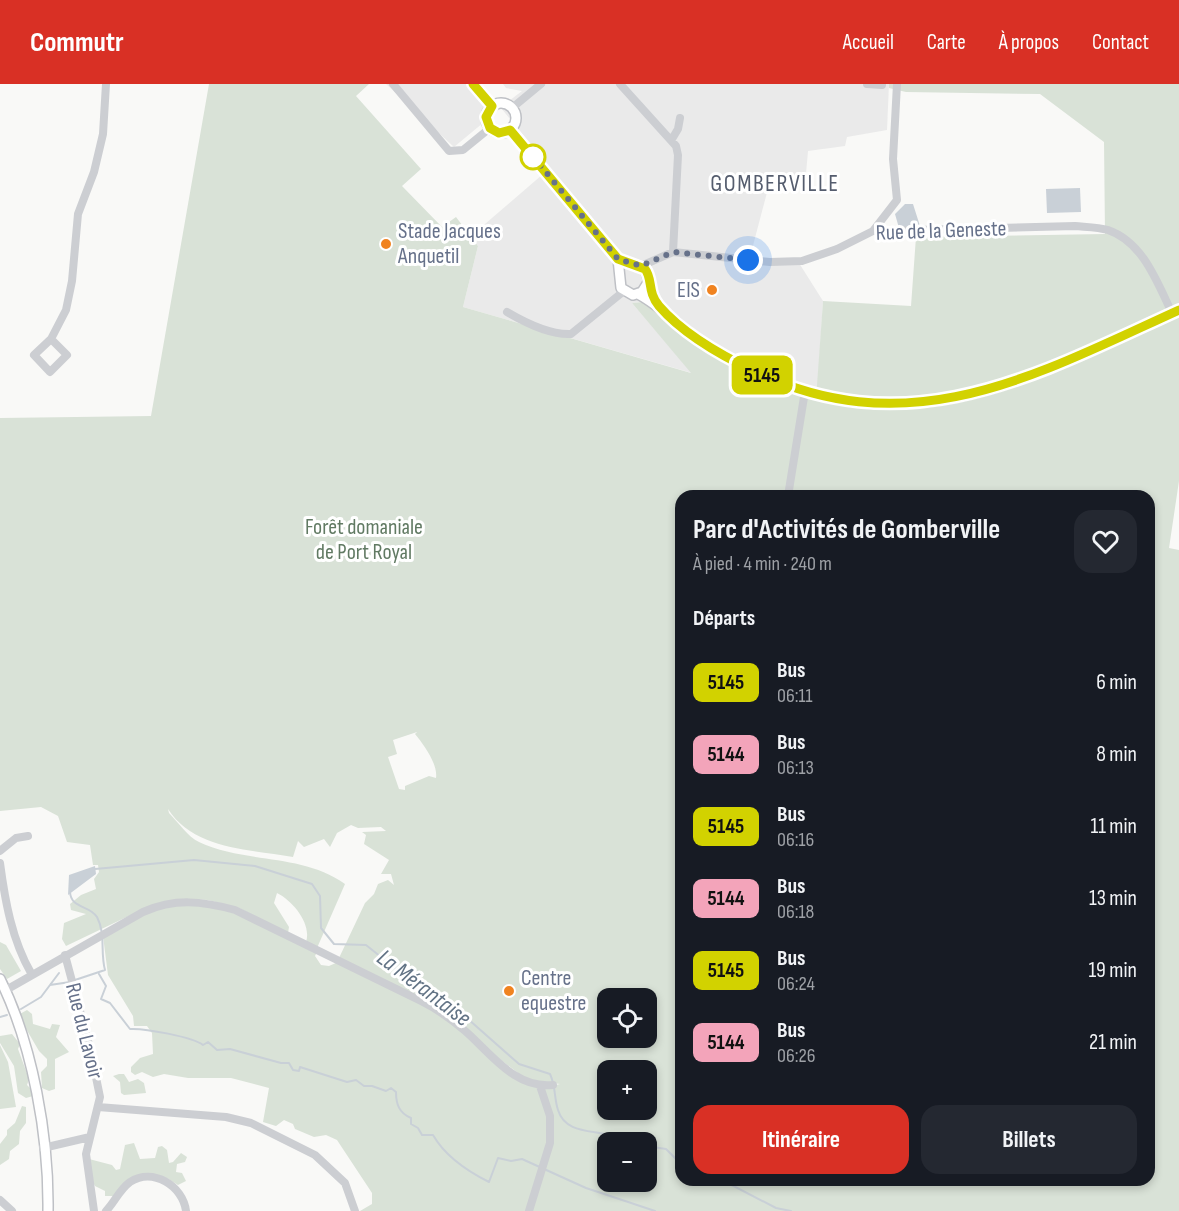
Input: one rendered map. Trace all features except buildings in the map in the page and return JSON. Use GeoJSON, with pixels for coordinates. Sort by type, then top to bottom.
{"type":"FeatureCollection","features":[{"type":"Feature","properties":{"kind":"main road"},"geometry":{"type":"LineString","coordinates":[[473,84],[492,106]]}},
{"type":"Feature","properties":{"kind":"main road"},"geometry":{"type":"LineString","coordinates":[[500,103],[512,108],[516,119],[510,130],[499,133],[490,128],[486,117],[492,106],[500,103]]}},
{"type":"Feature","properties":{"kind":"main road"},"geometry":{"type":"LineString","coordinates":[[510,130],[618,259],[619,281],[624,291],[638,294],[657,304],[693,336],[721,354],[760,375],[805,391],[847,400],[886,403],[928,402],[979,394],[1047,370],[1175,311]]}},
{"type":"Feature","properties":{"kind":"main road"},"geometry":{"type":"LineString","coordinates":[[618,259],[637,265],[649,281],[657,304]]}},
{"type":"Feature","properties":{"kind":"main road"},"geometry":{"type":"LineString","coordinates":[[620,273],[625,267],[637,265]]}},
{"type":"Feature","properties":{"kind":"main road"},"geometry":{"type":"LineString","coordinates":[[638,294],[649,281]]}},
{"type":"Feature","properties":{"kind":"main road"},"geometry":{"type":"LineString","coordinates":[[0,979],[6,990],[31,1070],[43,1148],[48,1210]]}},
{"type":"Feature","properties":{"kind":"street"},"geometry":{"type":"LineString","coordinates":[[51,339],[66,310],[72,281],[78,214],[94,172],[103,134],[106,84]]}},
{"type":"Feature","properties":{"kind":"street"},"geometry":{"type":"LineString","coordinates":[[393,84],[449,151],[463,150],[490,128]]}},
{"type":"Feature","properties":{"kind":"street"},"geometry":{"type":"LineString","coordinates":[[512,108],[541,84]]}},
{"type":"Feature","properties":{"kind":"street"},"geometry":{"type":"LineString","coordinates":[[620,84],[658,129],[672,140],[678,155],[673,252],[657,260],[637,265]]}},
{"type":"Feature","properties":{"kind":"street"},"geometry":{"type":"LineString","coordinates":[[867,84],[882,85]]}},
{"type":"Feature","properties":{"kind":"street"},"geometry":{"type":"LineString","coordinates":[[873,231],[897,200],[893,159],[897,84]]}},
{"type":"Feature","properties":{"kind":"street"},"geometry":{"type":"LineString","coordinates":[[672,140],[678,129],[680,118]]}},
{"type":"Feature","properties":{"kind":"street"},"geometry":{"type":"LineString","coordinates":[[889,212],[890,231]]}},
{"type":"Feature","properties":{"kind":"street","name":"Rue de la Geneste"},"geometry":{"type":"LineString","coordinates":[[673,252],[770,262],[802,261],[837,249],[873,231],[1075,226],[1108,230],[1132,246],[1142,256],[1175,311]]}},
{"type":"Feature","properties":{"kind":"street"},"geometry":{"type":"LineString","coordinates":[[649,281],[657,260]]}},
{"type":"Feature","properties":{"kind":"street"},"geometry":{"type":"LineString","coordinates":[[507,312],[520,320],[562,334],[571,334],[624,291]]}},
{"type":"Feature","properties":{"kind":"street"},"geometry":{"type":"LineString","coordinates":[[789,490],[805,391]]}},
{"type":"Feature","properties":{"kind":"street"},"geometry":{"type":"LineString","coordinates":[[0,850],[16,838],[28,836]]}},
{"type":"Feature","properties":{"kind":"street"},"geometry":{"type":"LineString","coordinates":[[0,863],[6,903],[20,957],[31,973]]}},
{"type":"Feature","properties":{"kind":"street"},"geometry":{"type":"LineString","coordinates":[[6,990],[31,973],[143,912],[168,903],[197,902],[235,910],[436,1009],[466,1032],[507,1071],[540,1086],[553,1085]]}},
{"type":"Feature","properties":{"kind":"street","name":"Rue du Lavoir"},"geometry":{"type":"LineString","coordinates":[[65,955],[95,1069],[100,1097],[86,1165],[94,1211]]}},
{"type":"Feature","properties":{"kind":"street"},"geometry":{"type":"LineString","coordinates":[[529,1211],[550,1143],[550,1116],[540,1086]]}},
{"type":"Feature","properties":{"kind":"street"},"geometry":{"type":"LineString","coordinates":[[98,1107],[226,1117],[268,1131],[315,1155],[339,1175],[345,1183],[355,1211]]}},
{"type":"Feature","properties":{"kind":"street"},"geometry":{"type":"LineString","coordinates":[[43,1148],[90,1137]]}},
{"type":"Feature","properties":{"kind":"street"},"geometry":{"type":"LineString","coordinates":[[106,1211],[131,1182],[152,1177],[167,1182],[179,1192],[186,1211]]}},
{"type":"Feature","properties":{"kind":"street"},"geometry":{"type":"LineString","coordinates":[[0,1200],[12,1211]]}},
{"type":"Feature","properties":{"kind":"shaded area"},"geometry":{"type":"Polygon","coordinates":[[[386,84],[480,84],[501,107],[522,91],[506,88],[503,84],[889,84],[887,130],[847,137],[845,146],[808,151],[805,184],[770,181],[750,257],[799,263],[823,301],[817,399],[779,387],[736,367],[643,302],[632,303],[692,373],[463,307],[478,246],[471,236],[550,168],[501,108],[454,147],[386,84]]]}},
{"type":"Feature","properties":{"kind":"shaded area"},"geometry":{"type":"Polygon","coordinates":[[[1080,188],[1081,212],[1047,213],[1046,189],[1080,188]]]}},
{"type":"Feature","properties":{"kind":"shaded area"},"geometry":{"type":"Polygon","coordinates":[[[905,204],[913,204],[920,226],[899,228],[895,214],[905,204]]]}},
{"type":"Feature","properties":{"kind":"shaded area"},"geometry":{"type":"Polygon","coordinates":[[[95,866],[96,874],[68,895],[69,875],[95,866]]]}},
{"type":"Feature","properties":{"kind":"green space","name":"Forêt domaniale de Port Royal"},"geometry":{"type":"Polygon","coordinates":[[[209,84],[369,84],[356,96],[421,169],[402,186],[442,227],[456,217],[478,246],[463,307],[691,373],[632,303],[643,302],[654,307],[736,367],[779,387],[816,399],[823,301],[911,306],[916,237],[1105,234],[1104,142],[1040,94],[906,92],[889,88],[889,84],[1179,84],[1179,481],[1169,548],[1179,550],[1179,1211],[532,1211],[552,1144],[543,1088],[560,1084],[528,1080],[503,1065],[446,1013],[339,958],[365,903],[374,894],[378,884],[388,880],[394,885],[391,874],[381,874],[389,860],[364,844],[366,835],[362,832],[386,831],[381,827],[358,828],[351,825],[337,833],[330,847],[324,839],[304,847],[298,841],[293,857],[241,849],[208,840],[192,833],[179,823],[168,809],[183,829],[199,842],[217,849],[311,867],[345,884],[317,948],[306,942],[304,921],[295,907],[277,893],[274,903],[289,927],[288,933],[239,908],[208,900],[186,899],[135,913],[66,946],[62,939],[64,923],[86,914],[71,910],[70,904],[81,895],[96,889],[94,879],[99,872],[98,865],[93,865],[90,845],[67,842],[58,816],[41,807],[0,811],[0,418],[151,416],[209,84]],[[417,732],[393,740],[397,754],[388,757],[399,789],[405,790],[405,786],[429,776],[436,778],[433,761],[415,734],[417,732]]]}},
{"type":"Feature","properties":{"kind":"green space"},"geometry":{"type":"Polygon","coordinates":[[[188,903],[225,909],[317,952],[315,956],[321,965],[329,966],[338,962],[438,1012],[539,1089],[548,1118],[548,1142],[526,1211],[360,1211],[372,1204],[372,1193],[337,1140],[326,1135],[314,1137],[295,1129],[293,1124],[284,1120],[276,1126],[263,1122],[269,1088],[231,1078],[188,1078],[164,1074],[153,1077],[142,1072],[135,1075],[131,1072],[131,1067],[140,1058],[153,1054],[152,1033],[147,1026],[134,1026],[133,1016],[108,975],[103,936],[154,909],[188,903]]]}},
{"type":"Feature","properties":{"kind":"green space"},"geometry":{"type":"Polygon","coordinates":[[[0,942],[6,945],[21,971],[7,979],[0,969],[0,942]]]}},
{"type":"Feature","properties":{"kind":"green space"},"geometry":{"type":"Polygon","coordinates":[[[27,1010],[32,1014],[33,1024],[50,1029],[52,1024],[60,1025],[56,1037],[69,1052],[55,1059],[55,1089],[49,1091],[42,1088],[41,1072],[47,1066],[47,1059],[39,1051],[18,1015],[27,1010]]]}},
{"type":"Feature","properties":{"kind":"green space"},"geometry":{"type":"Polygon","coordinates":[[[12,1034],[20,1044],[18,1049],[29,1079],[27,1085],[33,1096],[26,1098],[18,1093],[14,1066],[0,1043],[0,1036],[12,1034]]]}},
{"type":"Feature","properties":{"kind":"green space"},"geometry":{"type":"Polygon","coordinates":[[[0,1045],[8,1062],[16,1107],[0,1109],[0,1045]]]}},
{"type":"Feature","properties":{"kind":"green space"},"geometry":{"type":"Polygon","coordinates":[[[124,1074],[129,1082],[138,1079],[144,1083],[146,1093],[124,1095],[121,1093],[120,1082],[113,1076],[124,1074]]]}},
{"type":"Feature","properties":{"kind":"green space"},"geometry":{"type":"Polygon","coordinates":[[[22,1106],[26,1107],[26,1123],[20,1131],[19,1144],[10,1151],[9,1159],[0,1165],[0,1144],[7,1135],[7,1130],[15,1123],[22,1106]]]}},
{"type":"Feature","properties":{"kind":"green space"},"geometry":{"type":"Polygon","coordinates":[[[134,1143],[140,1159],[155,1158],[158,1147],[162,1146],[167,1150],[169,1163],[181,1153],[187,1157],[185,1162],[177,1164],[176,1172],[182,1173],[186,1181],[178,1185],[167,1178],[138,1177],[115,1196],[105,1196],[105,1191],[95,1186],[90,1177],[89,1159],[112,1165],[116,1170],[120,1169],[125,1145],[134,1143]]]}},
{"type":"Feature","properties":{"kind":"waterway","name":"La Mérantaise"},"geometry":{"type":"LineString","coordinates":[[95,869],[194,860],[255,866],[312,884],[320,896],[321,928],[334,944],[366,945],[406,977],[451,1004],[519,1064],[550,1074],[561,1117],[572,1127],[597,1133]]}},
{"type":"Feature","properties":{"kind":"waterway","name":"La Mérantaise"},"geometry":{"type":"LineString","coordinates":[[70,892],[74,901],[94,913],[100,923],[105,970],[75,980]]}},
{"type":"Feature","properties":{"kind":"waterway"},"geometry":{"type":"LineString","coordinates":[[50,985],[59,973]]}},
{"type":"Feature","properties":{"kind":"waterway","name":"La Mérantaise"},"geometry":{"type":"LineString","coordinates":[[99,974],[106,986],[101,999],[110,1003],[130,1029],[168,1034],[203,1045],[208,1042],[217,1050],[230,1049],[281,1063],[289,1063],[293,1070],[299,1071],[300,1067],[347,1082],[356,1080],[364,1086],[386,1091],[391,1088],[396,1092],[401,1111],[411,1118],[411,1124],[418,1128],[422,1135],[433,1135],[457,1162],[489,1182],[498,1158],[511,1161],[522,1159],[586,1188],[655,1211]]}},
{"type":"Feature","properties":{"kind":"waterway","name":"La Mérantaise"},"geometry":{"type":"LineString","coordinates":[[21,1009],[41,997],[50,985],[70,982]]}},
{"type":"Feature","properties":{"kind":"waterway","name":"La Mérantaise"},"geometry":{"type":"LineString","coordinates":[[0,1017],[7,1015]]}},
{"type":"Feature","properties":{"kind":"waterway","name":"La Mérantaise"},"geometry":{"type":"LineString","coordinates":[[657,1148],[666,1149],[675,1158]]}},
{"type":"Feature","properties":{"kind":"waterway","name":"La Mérantaise"},"geometry":{"type":"LineString","coordinates":[[734,1186],[776,1208],[791,1211]]}},
{"type":"Feature","properties":{"kind":"bus line","name":"5145"},"geometry":{"type":"LineString","coordinates":[[473,84],[492,106],[486,117],[490,128],[499,133],[510,130],[618,259],[637,264],[648,272],[650,281],[648,285],[657,304],[666,313],[693,336],[721,354],[760,375],[786,385],[847,400],[907,404],[979,394],[1047,370],[1179,310]]}},
{"type":"Feature","properties":{"kind":"place","name":"Stade Jacques Anquetil"},"geometry":{"type":"Point","coordinates":[386,244]}},
{"type":"Feature","properties":{"kind":"place","name":"EIS"},"geometry":{"type":"Point","coordinates":[712,290]}},
{"type":"Feature","properties":{"kind":"place","name":"Centre equestre"},"geometry":{"type":"Point","coordinates":[509,991]}},
{"type":"Feature","properties":{"kind":"district","name":"GOMBERVILLE"},"geometry":{"type":"Point","coordinates":[775,183]}},
{"type":"Feature","properties":{"kind":"route"},"geometry":{"type":"LineString","coordinates":[[533,157],[530,153],[618,259],[641,266],[673,252],[748,260]]}}]}
